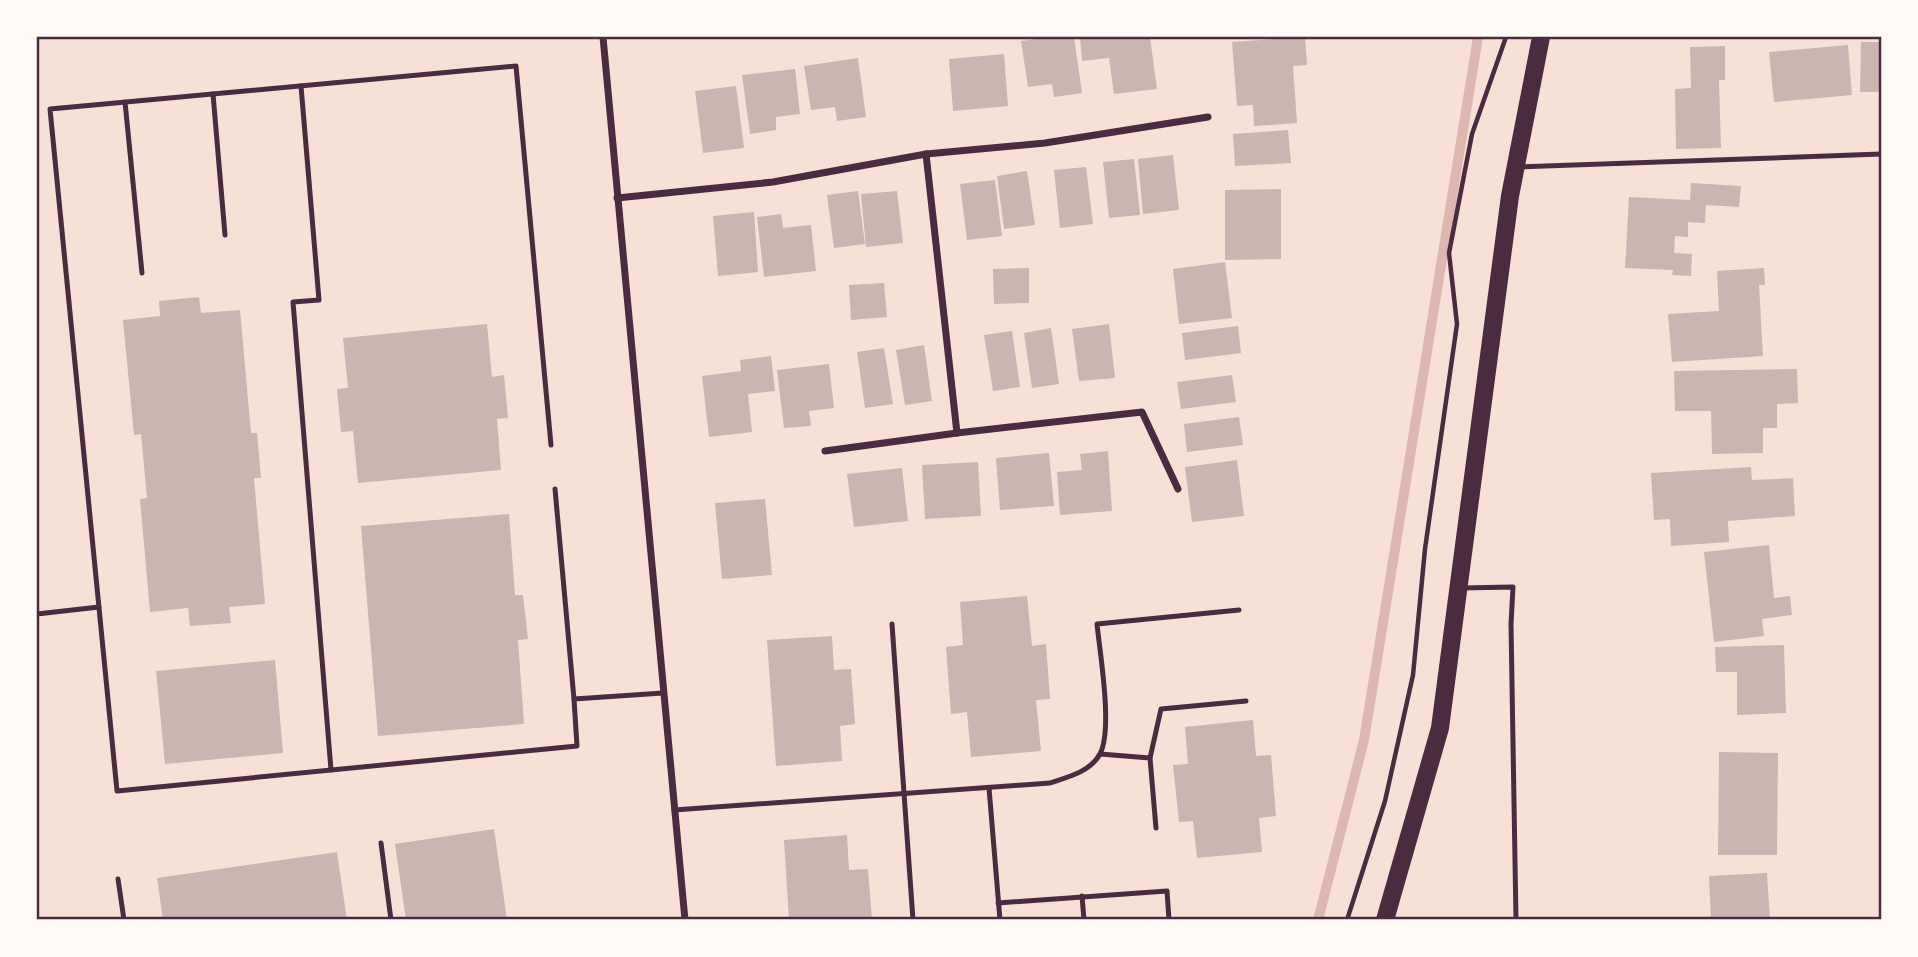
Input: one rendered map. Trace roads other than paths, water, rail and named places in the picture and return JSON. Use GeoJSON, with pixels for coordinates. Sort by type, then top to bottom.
{"type":"FeatureCollection","features":[{"type":"Feature","properties":{"kind":"main road"},"geometry":{"type":"LineString","coordinates":[[1385,920],[1440,728],[1508,210],[1541,37]]}},
{"type":"Feature","properties":{"kind":"street"},"geometry":{"type":"LineString","coordinates":[[603,37],[685,920]]}},
{"type":"Feature","properties":{"kind":"street"},"geometry":{"type":"LineString","coordinates":[[617,198],[772,181],[926,154],[1045,143],[1208,117]]}},
{"type":"Feature","properties":{"kind":"street"},"geometry":{"type":"LineString","coordinates":[[926,154],[957,433]]}},
{"type":"Feature","properties":{"kind":"street"},"geometry":{"type":"LineString","coordinates":[[825,451],[1142,412],[1178,489]]}},
{"type":"Feature","properties":{"kind":"lane"},"geometry":{"type":"LineString","coordinates":[[551,445],[516,66],[50,109],[117,791],[577,746],[555,489]]}},
{"type":"Feature","properties":{"kind":"lane"},"geometry":{"type":"LineString","coordinates":[[301,86],[319,300],[293,302],[331,770]]}},
{"type":"Feature","properties":{"kind":"lane"},"geometry":{"type":"LineString","coordinates":[[213,94],[225,235]]}},
{"type":"Feature","properties":{"kind":"lane"},"geometry":{"type":"LineString","coordinates":[[125,102],[142,273]]}},
{"type":"Feature","properties":{"kind":"lane"},"geometry":{"type":"LineString","coordinates":[[1516,167],[1881,154]]}},
{"type":"Feature","properties":{"kind":"lane"},"geometry":{"type":"LineString","coordinates":[[1458,589],[1513,587],[1510,624],[1516,920]]}},
{"type":"Feature","properties":{"kind":"lane"},"geometry":{"type":"LineString","coordinates":[[37,614],[99,607]]}},
{"type":"Feature","properties":{"kind":"lane"},"geometry":{"type":"LineString","coordinates":[[674,810],[1050,783],[1080,773],[1100,754],[1106,725],[1097,624],[1239,610]]}},
{"type":"Feature","properties":{"kind":"lane"},"geometry":{"type":"LineString","coordinates":[[892,624],[913,920]]}},
{"type":"Feature","properties":{"kind":"lane"},"geometry":{"type":"LineString","coordinates":[[574,699],[663,692]]}},
{"type":"Feature","properties":{"kind":"lane"},"geometry":{"type":"LineString","coordinates":[[1156,828],[1150,758],[1161,709],[1246,701]]}},
{"type":"Feature","properties":{"kind":"lane"},"geometry":{"type":"LineString","coordinates":[[1100,754],[1150,758]]}},
{"type":"Feature","properties":{"kind":"lane"},"geometry":{"type":"LineString","coordinates":[[989,788],[1000,920]]}},
{"type":"Feature","properties":{"kind":"lane"},"geometry":{"type":"LineString","coordinates":[[381,843],[391,920]]}},
{"type":"Feature","properties":{"kind":"lane"},"geometry":{"type":"LineString","coordinates":[[118,879],[124,920]]}},
{"type":"Feature","properties":{"kind":"lane"},"geometry":{"type":"LineString","coordinates":[[998,903],[1167,891],[1169,920]]}},
{"type":"Feature","properties":{"kind":"lane"},"geometry":{"type":"LineString","coordinates":[[1082,897],[1084,920]]}},
{"type":"Feature","properties":{"kind":"waterway"},"geometry":{"type":"LineString","coordinates":[[1318,920],[1364,740],[1478,37]]}}]}
